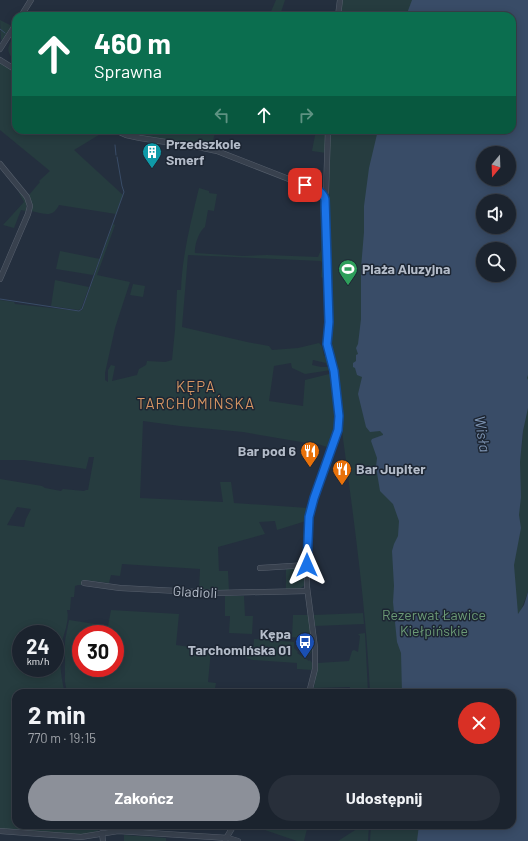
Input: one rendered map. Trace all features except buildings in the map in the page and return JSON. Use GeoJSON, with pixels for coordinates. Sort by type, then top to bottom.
{"type":"FeatureCollection","features":[{"type":"Feature","properties":{"kind":"street"},"geometry":{"type":"LineString","coordinates":[[24,12],[31,0]]}},
{"type":"Feature","properties":{"kind":"street"},"geometry":{"type":"LineString","coordinates":[[338,12],[340,0]]}},
{"type":"Feature","properties":{"kind":"street"},"geometry":{"type":"LineString","coordinates":[[0,47],[12,30]]}},
{"type":"Feature","properties":{"kind":"street"},"geometry":{"type":"LineString","coordinates":[[0,60],[12,68]]}},
{"type":"Feature","properties":{"kind":"street"},"geometry":{"type":"LineString","coordinates":[[124,134],[131,137],[216,151],[324,194]]}},
{"type":"Feature","properties":{"kind":"street"},"geometry":{"type":"LineString","coordinates":[[310,689],[315,668],[315,648],[307,591],[309,517],[339,424],[334,371],[327,344],[326,203],[324,194],[326,192],[328,134]]}},
{"type":"Feature","properties":{"kind":"street"},"geometry":{"type":"LineString","coordinates":[[0,164],[27,197],[30,206],[0,279]]}},
{"type":"Feature","properties":{"kind":"street"},"geometry":{"type":"LineString","coordinates":[[260,568],[307,565]]}},
{"type":"Feature","properties":{"kind":"street","name":"Gladioli"},"geometry":{"type":"LineString","coordinates":[[84,583],[120,588],[216,593],[307,591]]}},
{"type":"Feature","properties":{"kind":"street"},"geometry":{"type":"LineString","coordinates":[[225,840],[232,829]]}},
{"type":"Feature","properties":{"kind":"street"},"geometry":{"type":"LineString","coordinates":[[0,831],[81,837],[118,831],[238,841]]}},
{"type":"Feature","properties":{"kind":"street"},"geometry":{"type":"LineString","coordinates":[[102,833],[103,841]]}},
{"type":"Feature","properties":{"kind":"green space"},"geometry":{"type":"Polygon","coordinates":[[[276,0],[285,0],[281,12],[271,12],[276,0]]]}},
{"type":"Feature","properties":{"kind":"green space"},"geometry":{"type":"Polygon","coordinates":[[[340,0],[517,0],[512,12],[338,12],[340,0]]]}},
{"type":"Feature","properties":{"kind":"green space"},"geometry":{"type":"Polygon","coordinates":[[[0,20],[12,26],[1,40],[0,20]]]}},
{"type":"Feature","properties":{"kind":"green space"},"geometry":{"type":"Polygon","coordinates":[[[12,39],[12,58],[8,49],[12,39]]]}},
{"type":"Feature","properties":{"kind":"green space"},"geometry":{"type":"Polygon","coordinates":[[[0,63],[12,69],[12,134],[100,134],[74,150],[123,195],[116,214],[59,205],[54,212],[50,214],[31,211],[32,206],[29,195],[40,182],[39,181],[50,171],[0,130],[0,63]]]}},
{"type":"Feature","properties":{"kind":"green space"},"geometry":{"type":"Polygon","coordinates":[[[128,134],[215,134],[211,147],[128,134]]]}},
{"type":"Feature","properties":{"kind":"green space"},"geometry":{"type":"Polygon","coordinates":[[[315,134],[327,134],[326,153],[312,151],[315,134]]]}},
{"type":"Feature","properties":{"kind":"green space","name":"Rezerwat Ławice Kiełpińskie"},"geometry":{"type":"Polygon","coordinates":[[[329,134],[476,134],[470,159],[476,242],[476,282],[479,282],[505,620],[512,689],[370,689],[368,652],[360,571],[330,342],[327,236],[329,134]]]}},
{"type":"Feature","properties":{"kind":"green space"},"geometry":{"type":"Polygon","coordinates":[[[199,188],[209,191],[209,193],[217,194],[214,211],[208,210],[205,227],[197,239],[195,253],[243,256],[267,255],[318,257],[321,250],[320,200],[319,196],[313,191],[322,197],[325,279],[321,277],[321,261],[188,255],[182,327],[269,346],[272,350],[298,348],[319,343],[322,346],[324,356],[328,356],[330,364],[326,365],[326,363],[313,360],[312,365],[331,367],[331,370],[305,374],[292,368],[291,363],[274,366],[269,401],[303,406],[305,380],[329,374],[333,376],[336,403],[337,423],[335,432],[327,447],[312,442],[313,444],[243,432],[143,421],[140,498],[223,502],[220,482],[231,482],[234,503],[308,508],[306,521],[277,530],[275,521],[259,522],[265,534],[218,547],[219,571],[228,571],[229,591],[199,590],[200,569],[122,564],[120,576],[111,575],[109,583],[84,580],[82,585],[75,586],[74,597],[71,597],[70,610],[67,610],[67,623],[64,634],[64,625],[12,625],[12,677],[62,677],[64,689],[12,689],[12,829],[98,829],[98,831],[84,834],[73,834],[0,829],[0,479],[42,486],[61,491],[63,489],[84,491],[88,490],[94,457],[89,457],[86,469],[24,460],[0,460],[0,300],[14,302],[15,304],[79,311],[82,310],[113,224],[115,225],[97,275],[130,282],[115,328],[105,373],[105,380],[108,382],[108,370],[111,365],[115,366],[112,381],[137,375],[139,369],[146,365],[147,361],[165,362],[172,360],[177,290],[181,290],[185,251],[199,188]],[[17,507],[7,525],[24,527],[31,509],[17,507]]]}},
{"type":"Feature","properties":{"kind":"green space"},"geometry":{"type":"Polygon","coordinates":[[[22,192],[27,202],[26,211],[21,210],[14,228],[3,225],[24,202],[19,193],[22,192]]]}},
{"type":"Feature","properties":{"kind":"green space"},"geometry":{"type":"Polygon","coordinates":[[[60,251],[100,259],[93,275],[56,269],[60,251]]]}},
{"type":"Feature","properties":{"kind":"green space"},"geometry":{"type":"Polygon","coordinates":[[[55,280],[89,287],[81,309],[78,310],[51,306],[55,280]]]}},
{"type":"Feature","properties":{"kind":"green space"},"geometry":{"type":"Polygon","coordinates":[[[133,284],[145,286],[143,297],[130,295],[133,284]]]}},
{"type":"Feature","properties":{"kind":"green space"},"geometry":{"type":"Polygon","coordinates":[[[528,315],[528,592],[518,618],[513,586],[516,482],[525,416],[528,315]]]}},
{"type":"Feature","properties":{"kind":"green space"},"geometry":{"type":"Polygon","coordinates":[[[304,566],[305,585],[301,588],[286,589],[286,567],[304,566]]]}},
{"type":"Feature","properties":{"kind":"green space"},"geometry":{"type":"Polygon","coordinates":[[[225,596],[244,596],[245,616],[253,616],[252,634],[229,633],[230,616],[225,616],[225,596]]]}},
{"type":"Feature","properties":{"kind":"green space"},"geometry":{"type":"Polygon","coordinates":[[[111,610],[179,614],[176,645],[211,650],[208,682],[216,683],[215,689],[66,689],[65,641],[69,620],[102,625],[72,625],[72,677],[124,677],[124,625],[108,625],[111,610]]]}},
{"type":"Feature","properties":{"kind":"green space"},"geometry":{"type":"Polygon","coordinates":[[[363,613],[364,624],[315,626],[314,615],[363,613]]]}},
{"type":"Feature","properties":{"kind":"green space"},"geometry":{"type":"Polygon","coordinates":[[[293,615],[309,615],[312,636],[310,639],[292,637],[293,615]]]}},
{"type":"Feature","properties":{"kind":"green space"},"geometry":{"type":"Polygon","coordinates":[[[365,633],[368,689],[350,689],[350,687],[314,688],[318,663],[349,661],[352,651],[354,650],[358,652],[360,636],[358,634],[365,633]]]}},
{"type":"Feature","properties":{"kind":"green space"},"geometry":{"type":"Polygon","coordinates":[[[254,639],[294,642],[294,648],[298,652],[297,653],[309,661],[310,660],[313,664],[313,670],[297,669],[297,663],[253,660],[246,658],[247,656],[253,657],[254,639]]]}},
{"type":"Feature","properties":{"kind":"green space"},"geometry":{"type":"Polygon","coordinates":[[[300,643],[312,644],[314,648],[312,648],[309,655],[299,647],[300,643]]]}},
{"type":"Feature","properties":{"kind":"green space","name":"Rezerwat Ławice Kiełpińskie"},"geometry":{"type":"Polygon","coordinates":[[[516,726],[528,841],[370,841],[371,829],[516,829],[516,726]]]}},
{"type":"Feature","properties":{"kind":"green space"},"geometry":{"type":"Polygon","coordinates":[[[262,829],[307,829],[304,841],[297,841],[262,829]]]}},
{"type":"Feature","properties":{"kind":"green space"},"geometry":{"type":"Polygon","coordinates":[[[357,829],[369,829],[368,841],[338,841],[357,829]]]}},
{"type":"Feature","properties":{"kind":"green space"},"geometry":{"type":"Polygon","coordinates":[[[124,835],[166,838],[166,841],[124,841],[124,835]]]}},
{"type":"Feature","properties":{"kind":"water","name":"Rezerwat Ławice Kiełpińskie"},"geometry":{"type":"Polygon","coordinates":[[[412,0],[528,0],[528,408],[523,431],[520,462],[521,497],[519,515],[521,528],[514,565],[518,614],[524,605],[528,592],[528,841],[417,841],[418,829],[516,829],[516,689],[402,689],[401,653],[397,642],[393,602],[394,586],[392,551],[398,536],[399,521],[393,504],[380,491],[376,467],[377,458],[371,441],[372,439],[383,434],[380,431],[370,432],[366,427],[358,394],[362,377],[357,375],[355,368],[353,367],[353,363],[356,361],[356,355],[358,354],[356,348],[358,344],[361,319],[361,268],[364,232],[364,206],[369,168],[377,134],[516,134],[516,12],[408,12],[412,0]]]}},
{"type":"Feature","properties":{"kind":"waterway"},"geometry":{"type":"LineString","coordinates":[[0,29],[5,33]]}},
{"type":"Feature","properties":{"kind":"waterway"},"geometry":{"type":"LineString","coordinates":[[115,145],[116,155]]}},
{"type":"Feature","properties":{"kind":"waterway"},"geometry":{"type":"LineString","coordinates":[[0,299],[79,311],[82,309],[124,192],[117,157]]}},
{"type":"Feature","properties":{"kind":"place","name":"Przedszkole Smerf"},"geometry":{"type":"Point","coordinates":[152,169]}},
{"type":"Feature","properties":{"kind":"place","name":"Plaża Aluzyjna"},"geometry":{"type":"Point","coordinates":[348,286]}},
{"type":"Feature","properties":{"kind":"place","name":"Bar pod 6"},"geometry":{"type":"Point","coordinates":[310,468]}},
{"type":"Feature","properties":{"kind":"place","name":"Bar Jupiter"},"geometry":{"type":"Point","coordinates":[342,486]}},
{"type":"Feature","properties":{"kind":"place","name":"Kępa Tarchomińska 01"},"geometry":{"type":"Point","coordinates":[305,659]}},
{"type":"Feature","properties":{"kind":"district","name":"KĘPA TARCHOMIŃSKA"},"geometry":{"type":"Point","coordinates":[196,396]}},
{"type":"Feature","properties":{"kind":"route"},"geometry":{"type":"LineString","coordinates":[[305,185],[324,194],[325,199],[329,322],[327,344],[334,371],[339,420],[338,430],[314,498],[309,517],[307,565]]}},
{"type":"Feature","properties":{"kind":"water label","name":"Wisła"},"geometry":{"type":"Point","coordinates":[482,434]}}]}
